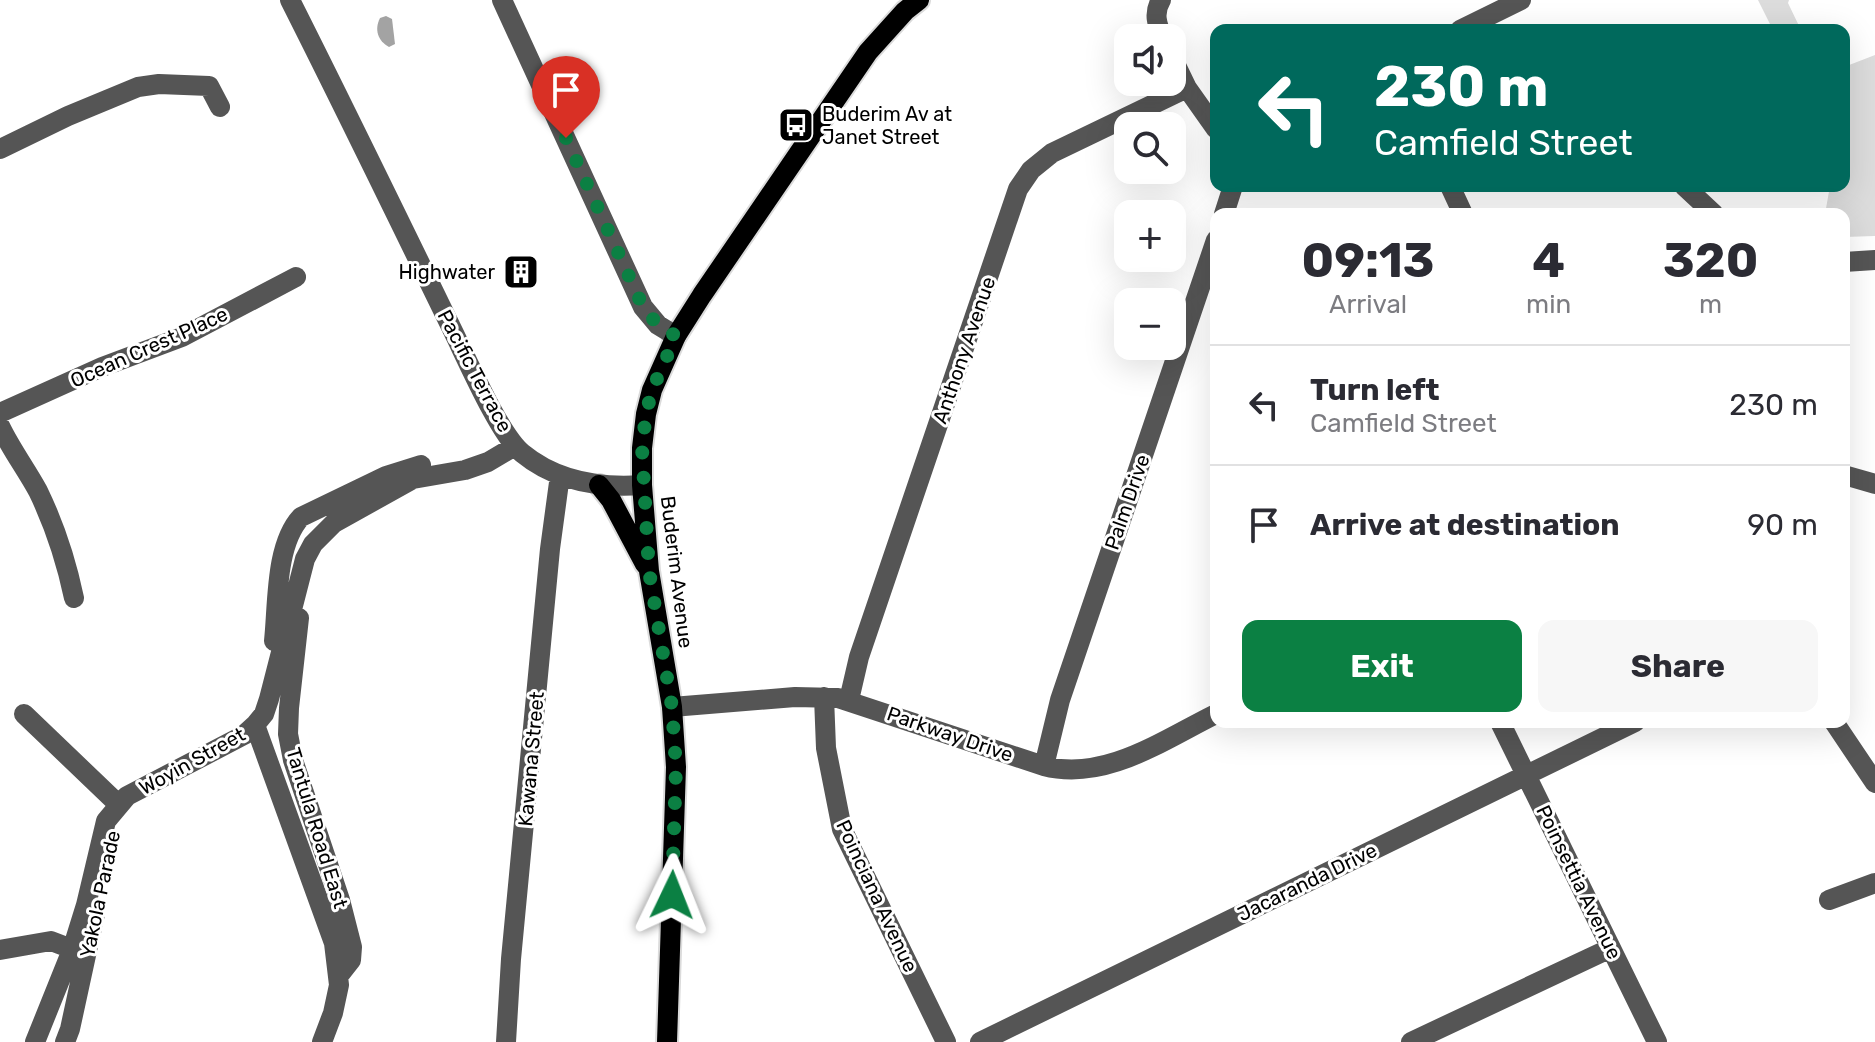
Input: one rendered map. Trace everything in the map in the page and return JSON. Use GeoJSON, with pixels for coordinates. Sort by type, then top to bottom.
{"type":"FeatureCollection","features":[{"type":"Feature","properties":{"kind":"main road","name":"Buderim Avenue"},"geometry":{"type":"LineString","coordinates":[[667,1042],[676,767],[672,707],[649,571],[642,485],[646,414],[652,390],[676,336],[868,52],[919,0]]}},
{"type":"Feature","properties":{"kind":"main road"},"geometry":{"type":"LineString","coordinates":[[599,485],[611,500],[649,571]]}},
{"type":"Feature","properties":{"kind":"street","name":"Pacific Terrace"},"geometry":{"type":"LineString","coordinates":[[290,0],[471,367],[515,446],[560,475],[599,485],[642,485]]}},
{"type":"Feature","properties":{"kind":"street"},"geometry":{"type":"LineString","coordinates":[[502,0],[643,307],[658,325],[676,336]]}},
{"type":"Feature","properties":{"kind":"street"},"geometry":{"type":"LineString","coordinates":[[1158,24],[1156,9],[1161,0]]}},
{"type":"Feature","properties":{"kind":"street"},"geometry":{"type":"LineString","coordinates":[[1472,24],[1521,0]]}},
{"type":"Feature","properties":{"kind":"street"},"geometry":{"type":"LineString","coordinates":[[0,149],[138,87],[159,84],[209,86],[220,107]]}},
{"type":"Feature","properties":{"kind":"street"},"geometry":{"type":"LineString","coordinates":[[1187,88],[1210,121]]}},
{"type":"Feature","properties":{"kind":"street","name":"Anthony Avenue"},"geometry":{"type":"LineString","coordinates":[[849,700],[859,657],[1018,189],[1031,170],[1052,153],[1187,88]]}},
{"type":"Feature","properties":{"kind":"street"},"geometry":{"type":"LineString","coordinates":[[1690,192],[1708,208]]}},
{"type":"Feature","properties":{"kind":"street","name":"Palm Drive"},"geometry":{"type":"LineString","coordinates":[[1044,766],[1060,700],[1210,260]]}},
{"type":"Feature","properties":{"kind":"street"},"geometry":{"type":"LineString","coordinates":[[1850,262],[1875,260]]}},
{"type":"Feature","properties":{"kind":"street","name":"Ocean Crest Place"},"geometry":{"type":"LineString","coordinates":[[0,413],[102,367],[182,337],[296,277]]}},
{"type":"Feature","properties":{"kind":"street"},"geometry":{"type":"LineString","coordinates":[[0,426],[11,451],[37,489],[64,551],[74,598]]}},
{"type":"Feature","properties":{"kind":"street","name":"Tantula Road East"},"geometry":{"type":"LineString","coordinates":[[322,1042],[333,1013],[340,974],[334,943],[255,725],[264,714],[305,559],[313,544],[334,523],[413,479],[465,470],[488,462],[515,446]]}},
{"type":"Feature","properties":{"kind":"street","name":"Tantula Road East"},"geometry":{"type":"LineString","coordinates":[[277,669],[273,644],[283,558],[289,533],[301,517],[401,471],[434,464],[465,470]]}},
{"type":"Feature","properties":{"kind":"street","name":"Kawana Street"},"geometry":{"type":"LineString","coordinates":[[506,1042],[550,549],[560,475]]}},
{"type":"Feature","properties":{"kind":"street"},"geometry":{"type":"LineString","coordinates":[[1850,477],[1875,484]]}},
{"type":"Feature","properties":{"kind":"street","name":"Tantula Road East"},"geometry":{"type":"LineString","coordinates":[[299,582],[299,632],[288,734],[293,760],[340,900],[352,947],[351,960],[340,974]]}},
{"type":"Feature","properties":{"kind":"street","name":"Parkway Drive"},"geometry":{"type":"LineString","coordinates":[[672,707],[795,697],[849,700],[1044,766],[1076,771],[1120,761],[1210,717]]}},
{"type":"Feature","properties":{"kind":"street","name":"Poinciana Avenue"},"geometry":{"type":"LineString","coordinates":[[824,697],[828,766],[842,829],[946,1042]]}},
{"type":"Feature","properties":{"kind":"street","name":"Woyin Street"},"geometry":{"type":"LineString","coordinates":[[24,714],[118,804],[127,796],[244,735],[255,725]]}},
{"type":"Feature","properties":{"kind":"street","name":"Poinsettia Avenue"},"geometry":{"type":"LineString","coordinates":[[1503,728],[1657,1042]]}},
{"type":"Feature","properties":{"kind":"street","name":"Jacaranda Drive"},"geometry":{"type":"LineString","coordinates":[[980,1042],[1620,728]]}},
{"type":"Feature","properties":{"kind":"street"},"geometry":{"type":"LineString","coordinates":[[1838,728],[1875,783]]}},
{"type":"Feature","properties":{"kind":"street","name":"Yakola Parade"},"geometry":{"type":"LineString","coordinates":[[65,1042],[70,1029],[86,905],[106,821],[118,804]]}},
{"type":"Feature","properties":{"kind":"street"},"geometry":{"type":"LineString","coordinates":[[1829,900],[1875,883]]}},
{"type":"Feature","properties":{"kind":"street"},"geometry":{"type":"LineString","coordinates":[[0,950],[51,941],[79,952]]}},
{"type":"Feature","properties":{"kind":"street"},"geometry":{"type":"LineString","coordinates":[[1411,1042],[1611,948]]}},
{"type":"Feature","properties":{"kind":"street","name":"Yakola Parade"},"geometry":{"type":"LineString","coordinates":[[35,1042],[79,952]]}},
{"type":"Feature","properties":{"kind":"shaded area"},"geometry":{"type":"Polygon","coordinates":[[[1758,0],[1789,0],[1798,24],[1770,24],[1758,0]]]}},
{"type":"Feature","properties":{"kind":"shaded area"},"geometry":{"type":"Polygon","coordinates":[[[386,16],[392,19],[395,44],[389,47],[377,31],[380,18],[386,16]]]}},
{"type":"Feature","properties":{"kind":"shaded area"},"geometry":{"type":"Polygon","coordinates":[[[1875,55],[1875,236],[1850,237],[1850,208],[1826,208],[1829,192],[1850,192],[1850,65],[1875,55]]]}},
{"type":"Feature","properties":{"kind":"place","name":"Buderim Av at Janet Street"},"geometry":{"type":"Point","coordinates":[796,125]}},
{"type":"Feature","properties":{"kind":"place","name":"Highwater"},"geometry":{"type":"Point","coordinates":[521,272]}},
{"type":"Feature","properties":{"kind":"route"},"geometry":{"type":"LineString","coordinates":[[566,138],[643,307],[658,325],[676,336],[652,390],[642,448],[649,571],[672,707],[676,767],[672,895]]}}]}
